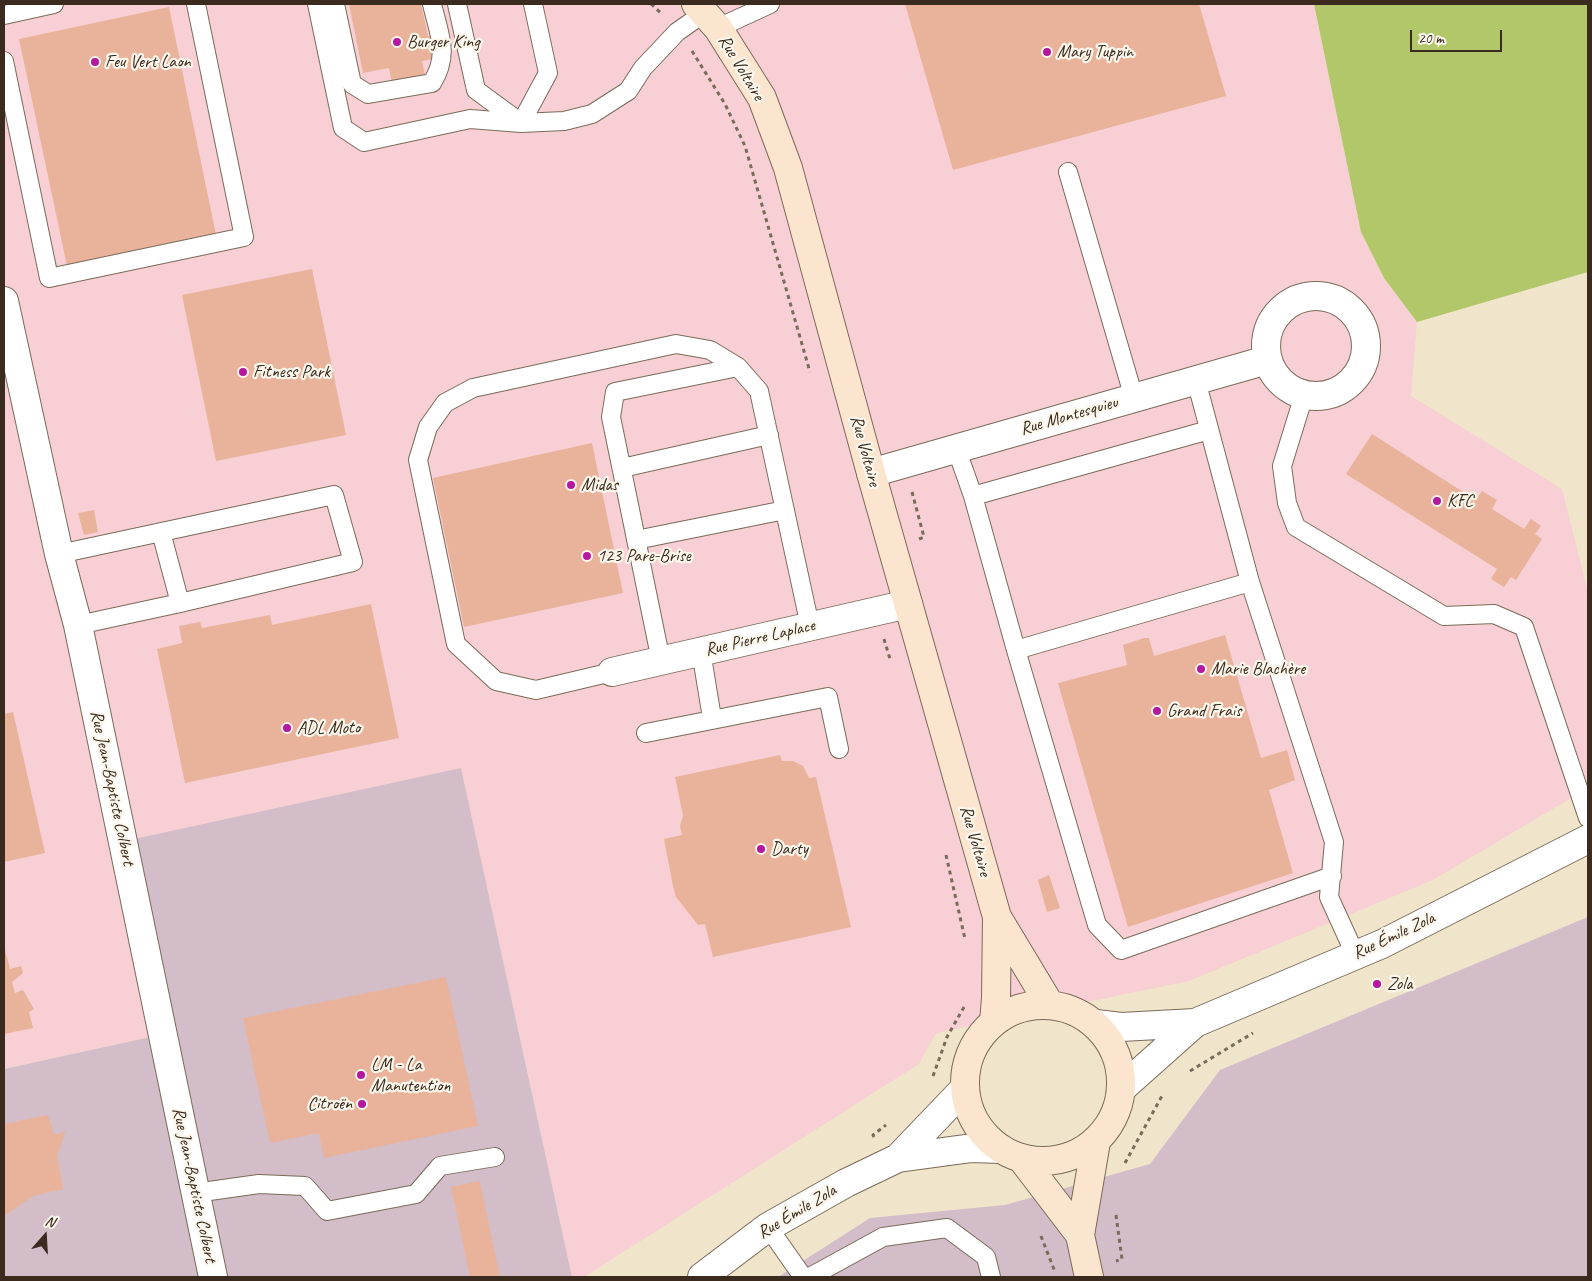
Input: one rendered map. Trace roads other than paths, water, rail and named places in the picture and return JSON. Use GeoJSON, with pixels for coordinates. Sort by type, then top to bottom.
{"type":"FeatureCollection","features":[{"type":"Feature","properties":{"kind":"street","name":"Rue Voltaire"},"geometry":{"type":"LineString","coordinates":[[706,15],[762,98],[788,168],[871,473],[997,917],[1050,1005]]}},
{"type":"Feature","properties":{"kind":"street"},"geometry":{"type":"LineString","coordinates":[[1317,295],[1332,298],[1346,305],[1357,317],[1364,331],[1366,349],[1362,365],[1353,381],[1338,391],[1322,396],[1304,395],[1288,388],[1275,376],[1267,360],[1265,345],[1268,329],[1275,315],[1286,304],[1301,297],[1317,295]]}},
{"type":"Feature","properties":{"kind":"street","name":"Rue Jean-Baptiste Colbert"},"geometry":{"type":"LineString","coordinates":[[4,301],[59,554],[78,625],[213,1277]]}},
{"type":"Feature","properties":{"kind":"street","name":"Rue Montesquieu"},"geometry":{"type":"LineString","coordinates":[[871,473],[1267,360]]}},
{"type":"Feature","properties":{"kind":"street","name":"Rue Pierre Laplace"},"geometry":{"type":"LineString","coordinates":[[612,672],[908,604]]}},
{"type":"Feature","properties":{"kind":"street","name":"Rue Émile Zola"},"geometry":{"type":"LineString","coordinates":[[1122,1088],[1195,1023],[1382,944],[1588,839]]}},
{"type":"Feature","properties":{"kind":"street","name":"Rue Voltaire"},"geometry":{"type":"LineString","coordinates":[[994,1022],[997,917]]}},
{"type":"Feature","properties":{"kind":"street"},"geometry":{"type":"LineString","coordinates":[[1012,1154],[1049,1162],[1074,1156],[1096,1142],[1116,1114],[1122,1088],[1120,1061],[1113,1046],[1096,1024],[1072,1009],[1043,1004],[1014,1009],[994,1022],[972,1048],[964,1076],[967,1104],[979,1129],[1012,1154],[1080,1235]]}},
{"type":"Feature","properties":{"kind":"street","name":"Rue Émile Zola"},"geometry":{"type":"LineString","coordinates":[[1096,1024],[1121,1027],[1195,1023]]}},
{"type":"Feature","properties":{"kind":"street","name":"Rue Émile Zola"},"geometry":{"type":"LineString","coordinates":[[702,1277],[768,1227],[846,1183],[965,1088]]}},
{"type":"Feature","properties":{"kind":"street"},"geometry":{"type":"LineString","coordinates":[[1089,1277],[1080,1235],[1096,1142]]}},
{"type":"Feature","properties":{"kind":"street","name":"Rue Émile Zola"},"geometry":{"type":"LineString","coordinates":[[888,1151],[972,1148],[1012,1154]]}},
{"type":"Feature","properties":{"kind":"lane"},"geometry":{"type":"LineString","coordinates":[[4,15],[54,4]]}},
{"type":"Feature","properties":{"kind":"lane"},"geometry":{"type":"LineString","coordinates":[[4,61],[48,278],[244,237],[196,4]]}},
{"type":"Feature","properties":{"kind":"lane"},"geometry":{"type":"LineString","coordinates":[[317,4],[343,128],[364,142],[470,119],[521,123],[564,121],[592,114],[628,91],[643,68],[678,32],[706,15],[770,4]]}},
{"type":"Feature","properties":{"kind":"lane"},"geometry":{"type":"LineString","coordinates":[[336,4],[352,84],[368,94],[432,83],[440,69],[443,49],[432,4]]}},
{"type":"Feature","properties":{"kind":"lane"},"geometry":{"type":"LineString","coordinates":[[457,4],[476,90],[521,123]]}},
{"type":"Feature","properties":{"kind":"lane"},"geometry":{"type":"LineString","coordinates":[[521,123],[548,73],[533,4]]}},
{"type":"Feature","properties":{"kind":"lane"},"geometry":{"type":"LineString","coordinates":[[1068,172],[1134,398]]}},
{"type":"Feature","properties":{"kind":"lane"},"geometry":{"type":"LineString","coordinates":[[612,672],[536,690],[496,681],[456,644],[418,460],[428,427],[445,403],[473,388],[676,344],[710,350],[738,367],[759,391],[810,626]]}},
{"type":"Feature","properties":{"kind":"lane"},"geometry":{"type":"LineString","coordinates":[[661,660],[611,417],[615,392],[738,367]]}},
{"type":"Feature","properties":{"kind":"lane"},"geometry":{"type":"LineString","coordinates":[[1196,380],[1250,582],[1334,842],[1329,897],[1355,954]]}},
{"type":"Feature","properties":{"kind":"lane"},"geometry":{"type":"LineString","coordinates":[[1304,395],[1282,466],[1287,503],[1296,527],[1444,616],[1494,614],[1524,627],[1588,818]]}},
{"type":"Feature","properties":{"kind":"lane"},"geometry":{"type":"LineString","coordinates":[[973,496],[1209,430]]}},
{"type":"Feature","properties":{"kind":"lane"},"geometry":{"type":"LineString","coordinates":[[622,468],[769,435]]}},
{"type":"Feature","properties":{"kind":"lane"},"geometry":{"type":"LineString","coordinates":[[956,448],[973,496],[1097,925],[1121,950],[1332,876]]}},
{"type":"Feature","properties":{"kind":"lane"},"geometry":{"type":"LineString","coordinates":[[59,554],[334,495],[353,562],[78,625]]}},
{"type":"Feature","properties":{"kind":"lane"},"geometry":{"type":"LineString","coordinates":[[636,540],[785,510]]}},
{"type":"Feature","properties":{"kind":"lane"},"geometry":{"type":"LineString","coordinates":[[161,532],[180,603]]}},
{"type":"Feature","properties":{"kind":"lane"},"geometry":{"type":"LineString","coordinates":[[1016,650],[1250,582]]}},
{"type":"Feature","properties":{"kind":"lane"},"geometry":{"type":"LineString","coordinates":[[701,651],[712,718]]}},
{"type":"Feature","properties":{"kind":"lane"},"geometry":{"type":"LineString","coordinates":[[646,733],[712,718],[828,697],[839,749]]}},
{"type":"Feature","properties":{"kind":"lane"},"geometry":{"type":"LineString","coordinates":[[195,1193],[258,1184],[305,1186],[328,1211],[416,1194],[440,1166],[495,1157]]}},
{"type":"Feature","properties":{"kind":"lane"},"geometry":{"type":"LineString","coordinates":[[768,1227],[803,1277]]}},
{"type":"Feature","properties":{"kind":"lane"},"geometry":{"type":"LineString","coordinates":[[810,1277],[883,1236],[947,1228],[986,1257],[991,1277]]}},
{"type":"Feature","properties":{"kind":"place","name":"Burger King"},"geometry":{"type":"Point","coordinates":[397,42]}},
{"type":"Feature","properties":{"kind":"place","name":"Mary Tuppin"},"geometry":{"type":"Point","coordinates":[1047,52]}},
{"type":"Feature","properties":{"kind":"place","name":"Feu Vert Laon"},"geometry":{"type":"Point","coordinates":[95,62]}},
{"type":"Feature","properties":{"kind":"place","name":"Fitness Park"},"geometry":{"type":"Point","coordinates":[243,372]}},
{"type":"Feature","properties":{"kind":"place","name":"Midas"},"geometry":{"type":"Point","coordinates":[571,485]}},
{"type":"Feature","properties":{"kind":"place","name":"KFC"},"geometry":{"type":"Point","coordinates":[1437,501]}},
{"type":"Feature","properties":{"kind":"place","name":"123 Pare-Brise"},"geometry":{"type":"Point","coordinates":[587,556]}},
{"type":"Feature","properties":{"kind":"place","name":"Marie Blachère"},"geometry":{"type":"Point","coordinates":[1201,669]}},
{"type":"Feature","properties":{"kind":"place","name":"Grand Frais"},"geometry":{"type":"Point","coordinates":[1157,711]}},
{"type":"Feature","properties":{"kind":"place","name":"ADL Moto"},"geometry":{"type":"Point","coordinates":[287,728]}},
{"type":"Feature","properties":{"kind":"place","name":"Darty"},"geometry":{"type":"Point","coordinates":[761,849]}},
{"type":"Feature","properties":{"kind":"place","name":"Zola"},"geometry":{"type":"Point","coordinates":[1377,984]}},
{"type":"Feature","properties":{"kind":"place","name":"LM - La Manutention"},"geometry":{"type":"Point","coordinates":[361,1075]}},
{"type":"Feature","properties":{"kind":"place","name":"Citroën"},"geometry":{"type":"Point","coordinates":[362,1104]}}]}
